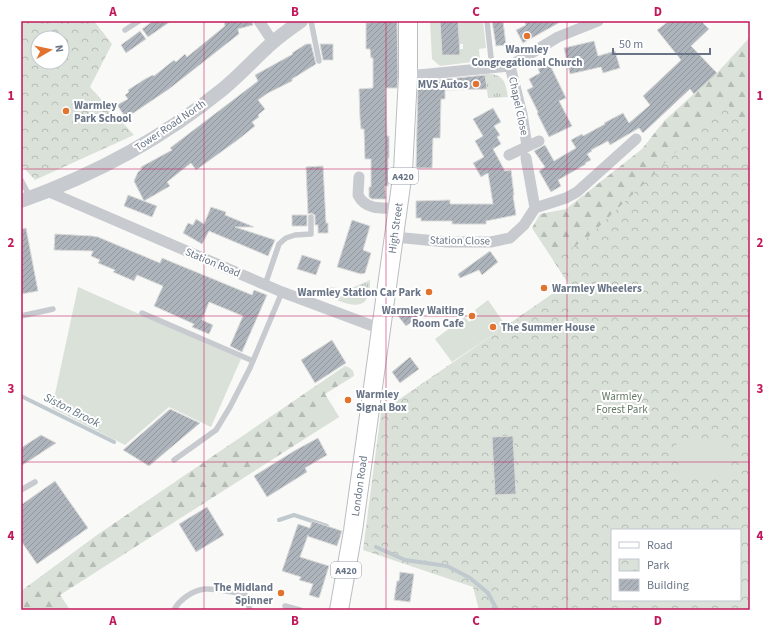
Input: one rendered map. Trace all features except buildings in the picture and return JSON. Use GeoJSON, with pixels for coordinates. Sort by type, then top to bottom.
{"type":"FeatureCollection","features":[{"type":"Feature","properties":{"kind":"main road","name":"High Street"},"geometry":{"type":"LineString","coordinates":[[376,362],[403,171],[408,76],[408,21]]}},
{"type":"Feature","properties":{"kind":"main road","name":"London Road"},"geometry":{"type":"LineString","coordinates":[[339,610],[353,531],[376,362]]}},
{"type":"Feature","properties":{"kind":"street"},"geometry":{"type":"LineString","coordinates":[[259,21],[273,42]]}},
{"type":"Feature","properties":{"kind":"street","name":"Tower Road North"},"geometry":{"type":"LineString","coordinates":[[26,199],[92,172],[138,148],[180,121],[223,88],[273,42],[301,21]]}},
{"type":"Feature","properties":{"kind":"street"},"geometry":{"type":"LineString","coordinates":[[408,76],[510,66],[558,37],[598,21]]}},
{"type":"Feature","properties":{"kind":"street","name":"Chapel Close"},"geometry":{"type":"LineString","coordinates":[[510,66],[522,114],[527,146]]}},
{"type":"Feature","properties":{"kind":"street"},"geometry":{"type":"LineString","coordinates":[[526,158],[535,208],[566,198],[577,192],[636,139]]}},
{"type":"Feature","properties":{"kind":"street","name":"Chapel Close"},"geometry":{"type":"LineString","coordinates":[[509,155],[539,141]]}},
{"type":"Feature","properties":{"kind":"street"},"geometry":{"type":"LineString","coordinates":[[359,177],[358,195],[366,204],[374,208],[398,208]]}},
{"type":"Feature","properties":{"kind":"street","name":"Station Road"},"geometry":{"type":"LineString","coordinates":[[47,191],[265,285],[381,329]]}},
{"type":"Feature","properties":{"kind":"street","name":"Station Close"},"geometry":{"type":"LineString","coordinates":[[394,237],[447,242],[491,242],[510,238],[524,225],[535,208]]}},
{"type":"Feature","properties":{"kind":"lane"},"geometry":{"type":"LineString","coordinates":[[125,30],[139,21]]}},
{"type":"Feature","properties":{"kind":"lane"},"geometry":{"type":"LineString","coordinates":[[312,21],[318,61]]}},
{"type":"Feature","properties":{"kind":"lane"},"geometry":{"type":"LineString","coordinates":[[487,21],[492,67]]}},
{"type":"Feature","properties":{"kind":"lane"},"geometry":{"type":"LineString","coordinates":[[21,180],[26,199]]}},
{"type":"Feature","properties":{"kind":"lane"},"geometry":{"type":"LineString","coordinates":[[265,285],[280,244],[286,238],[295,234],[311,234],[311,217]]}},
{"type":"Feature","properties":{"kind":"lane"},"geometry":{"type":"LineString","coordinates":[[174,460],[216,430],[230,407],[253,361],[282,292]]}},
{"type":"Feature","properties":{"kind":"lane"},"geometry":{"type":"LineString","coordinates":[[21,316],[52,309]]}},
{"type":"Feature","properties":{"kind":"lane"},"geometry":{"type":"LineString","coordinates":[[142,313],[253,361]]}},
{"type":"Feature","properties":{"kind":"lane"},"geometry":{"type":"LineString","coordinates":[[21,490],[35,482]]}},
{"type":"Feature","properties":{"kind":"lane"},"geometry":{"type":"LineString","coordinates":[[174,610],[187,597],[204,589],[245,594],[250,610]]}},
{"type":"Feature","properties":{"kind":"lane"},"geometry":{"type":"LineString","coordinates":[[285,606],[300,610]]}},
{"type":"Feature","properties":{"kind":"green space","name":"Warmley Park School"},"geometry":{"type":"Polygon","coordinates":[[[21,21],[94,21],[112,44],[90,87],[134,135],[35,180],[21,165],[21,21]]]}},
{"type":"Feature","properties":{"kind":"green space"},"geometry":{"type":"Polygon","coordinates":[[[430,21],[440,21],[442,55],[459,55],[459,49],[463,49],[463,44],[459,44],[458,23],[461,23],[461,21],[483,21],[486,48],[479,49],[480,61],[440,66],[432,59],[430,21]]]}},
{"type":"Feature","properties":{"kind":"green space"},"geometry":{"type":"Polygon","coordinates":[[[750,37],[750,271],[381,412],[568,283],[532,228],[540,214],[566,209],[642,149],[664,121],[717,73],[750,37]]]}},
{"type":"Feature","properties":{"kind":"green space"},"geometry":{"type":"Polygon","coordinates":[[[485,73],[496,75],[502,79],[506,86],[508,97],[488,98],[485,73]]]}},
{"type":"Feature","properties":{"kind":"green space","name":"Warmley Forest Park"},"geometry":{"type":"Polygon","coordinates":[[[727,103],[750,136],[750,610],[479,610],[473,587],[363,550],[381,412],[511,324],[568,283],[553,259],[585,240],[727,103]]]}},
{"type":"Feature","properties":{"kind":"green space"},"geometry":{"type":"Polygon","coordinates":[[[370,280],[369,294],[365,301],[361,304],[356,305],[344,303],[328,296],[329,287],[344,289],[352,288],[370,280]]]}},
{"type":"Feature","properties":{"kind":"green space"},"geometry":{"type":"Polygon","coordinates":[[[78,287],[241,359],[211,427],[169,407],[125,445],[52,408],[78,287]]]}},
{"type":"Feature","properties":{"kind":"green space"},"geometry":{"type":"Polygon","coordinates":[[[488,300],[506,326],[452,362],[435,339],[465,317],[469,322],[478,315],[475,310],[488,300]]]}},
{"type":"Feature","properties":{"kind":"green space"},"geometry":{"type":"Polygon","coordinates":[[[345,366],[352,370],[354,376],[325,394],[339,417],[60,595],[70,610],[21,610],[21,591],[97,535],[345,366]]]}},
{"type":"Feature","properties":{"kind":"green space"},"geometry":{"type":"Polygon","coordinates":[[[327,398],[339,417],[323,427],[312,409],[327,398]]]}},
{"type":"Feature","properties":{"kind":"green space"},"geometry":{"type":"Polygon","coordinates":[[[726,437],[731,475],[680,481],[676,442],[726,437]]]}},
{"type":"Feature","properties":{"kind":"waterway","name":"Siston Brook"},"geometry":{"type":"LineString","coordinates":[[21,396],[114,442]]}},
{"type":"Feature","properties":{"kind":"waterway","name":"Siston Brook"},"geometry":{"type":"LineString","coordinates":[[279,520],[294,515],[327,526]]}},
{"type":"Feature","properties":{"kind":"waterway","name":"Siston Brook"},"geometry":{"type":"LineString","coordinates":[[376,547],[405,560],[447,566],[470,578],[488,593],[497,610]]}},
{"type":"Feature","properties":{"kind":"place","name":"Warmley Congregational Church"},"geometry":{"type":"Point","coordinates":[527,36]}},
{"type":"Feature","properties":{"kind":"place","name":"MVS Autos"},"geometry":{"type":"Point","coordinates":[476,84]}},
{"type":"Feature","properties":{"kind":"place","name":"Warmley Park School"},"geometry":{"type":"Point","coordinates":[66,111]}},
{"type":"Feature","properties":{"kind":"place","name":"Warmley Wheelers"},"geometry":{"type":"Point","coordinates":[544,288]}},
{"type":"Feature","properties":{"kind":"place","name":"Warmley Station Car Park"},"geometry":{"type":"Point","coordinates":[429,292]}},
{"type":"Feature","properties":{"kind":"place","name":"Warmley Waiting Room Cafe"},"geometry":{"type":"Point","coordinates":[472,316]}},
{"type":"Feature","properties":{"kind":"place","name":"The Summer House"},"geometry":{"type":"Point","coordinates":[493,327]}},
{"type":"Feature","properties":{"kind":"place","name":"Warmley Signal Box"},"geometry":{"type":"Point","coordinates":[348,400]}},
{"type":"Feature","properties":{"kind":"place","name":"The Midland Spinner"},"geometry":{"type":"Point","coordinates":[281,593]}}]}
